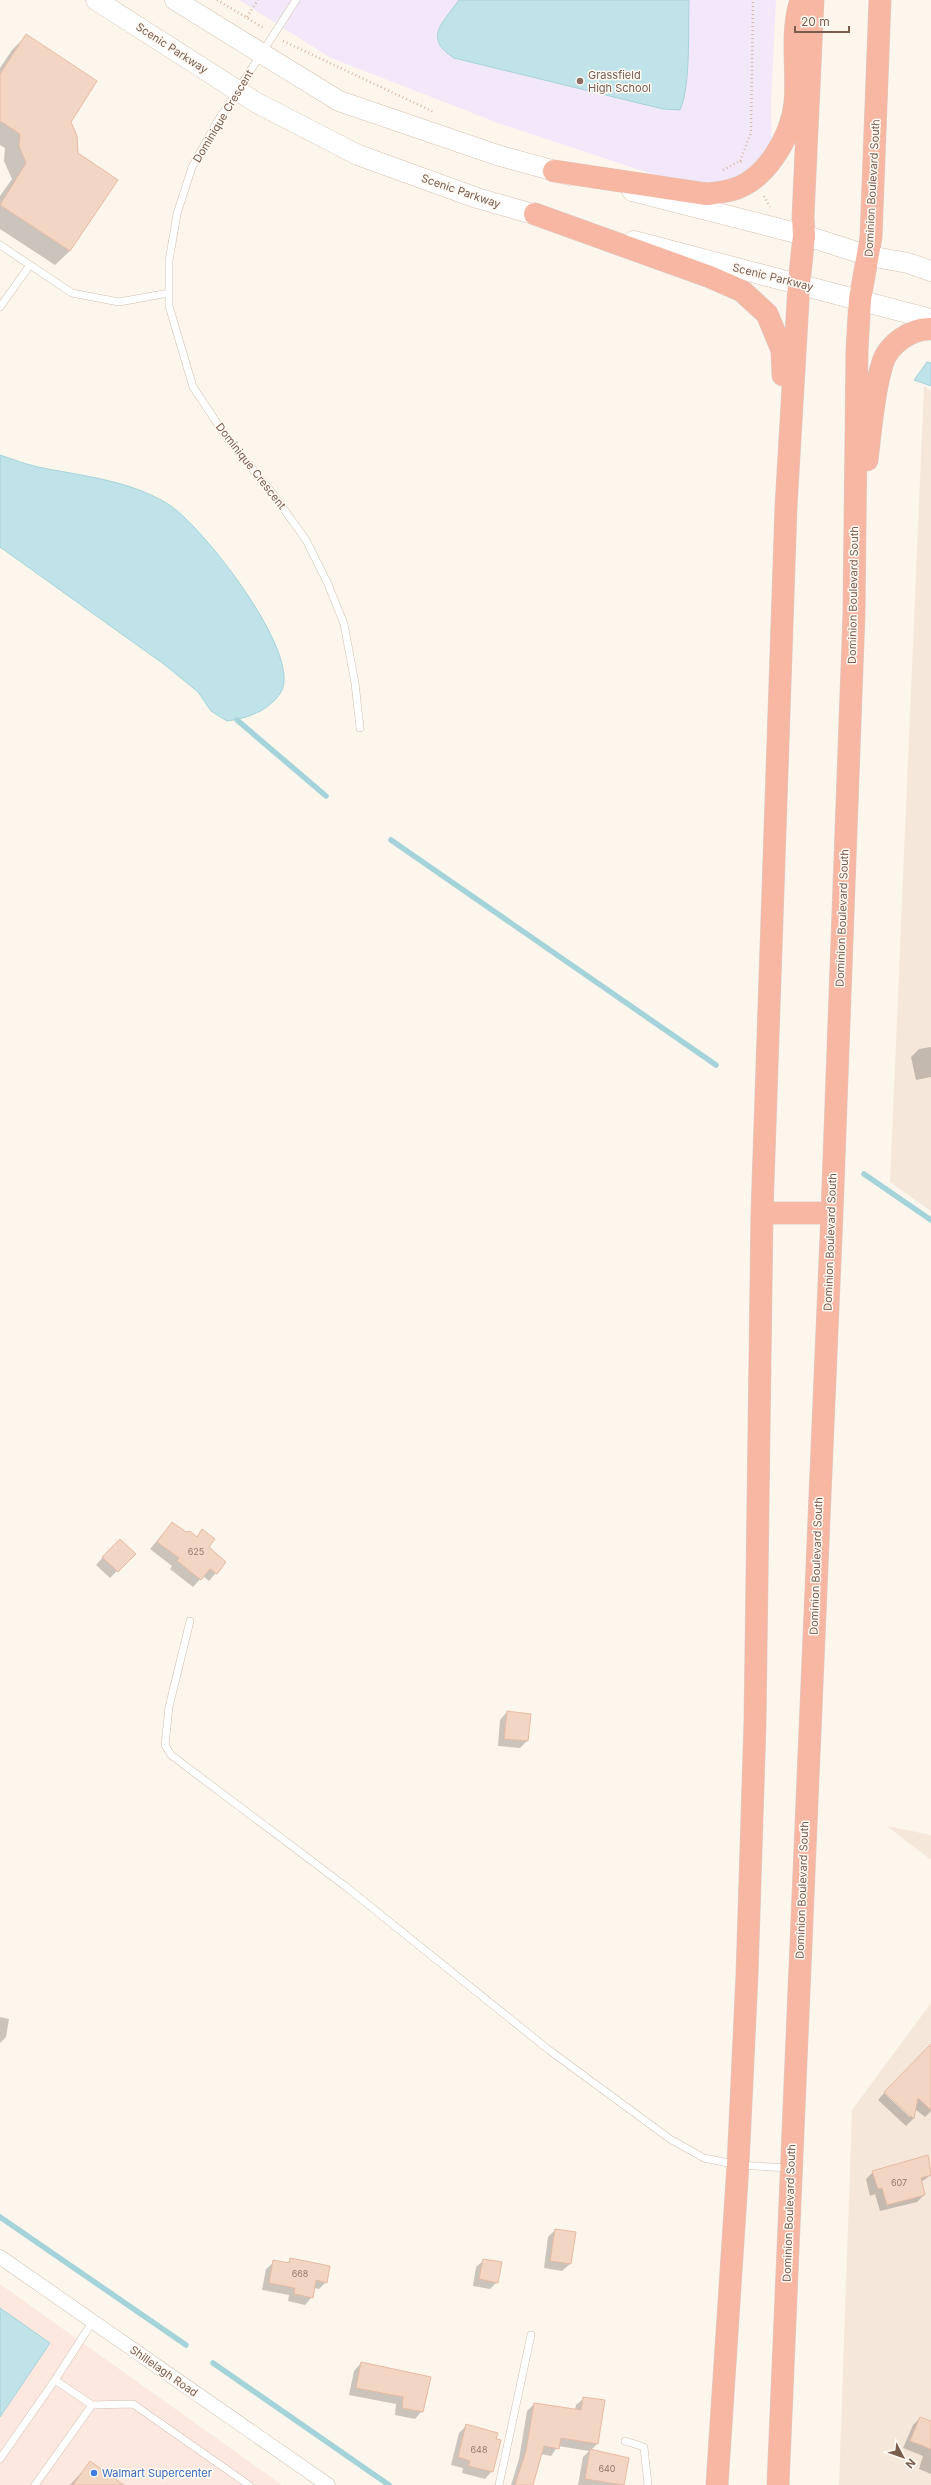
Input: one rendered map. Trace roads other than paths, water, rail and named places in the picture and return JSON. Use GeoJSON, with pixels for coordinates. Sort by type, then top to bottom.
{"type":"FeatureCollection","features":[{"type":"Feature","properties":{"kind":"highway"},"geometry":{"type":"LineString","coordinates":[[554,171],[707,194],[732,190],[752,180],[771,162],[786,136],[793,110],[795,18],[801,0]]}},
{"type":"Feature","properties":{"kind":"highway"},"geometry":{"type":"LineString","coordinates":[[717,2485],[738,2165],[747,1975],[754,1738],[762,1213],[788,464],[799,284],[804,235],[803,216],[813,0]]}},
{"type":"Feature","properties":{"kind":"highway","name":"Dominion Boulevard South"},"geometry":{"type":"LineString","coordinates":[[778,2485],[790,2168],[832,1213],[854,614],[857,350],[860,299],[869,256],[880,0]]}},
{"type":"Feature","properties":{"kind":"highway"},"geometry":{"type":"LineString","coordinates":[[535,214],[710,277],[742,291],[767,314],[782,350],[788,464]]}},
{"type":"Feature","properties":{"kind":"highway"},"geometry":{"type":"LineString","coordinates":[[854,538],[882,363],[898,341],[921,328],[931,328]]}},
{"type":"Feature","properties":{"kind":"highway"},"geometry":{"type":"LineString","coordinates":[[762,1213],[832,1213]]}},
{"type":"Feature","properties":{"kind":"street","name":"Scenic Parkway"},"geometry":{"type":"LineString","coordinates":[[96,0],[238,91],[358,155],[477,198],[931,319]]}},
{"type":"Feature","properties":{"kind":"street"},"geometry":{"type":"LineString","coordinates":[[175,0],[339,101],[497,155],[804,235],[869,256],[908,263],[931,271]]}},
{"type":"Feature","properties":{"kind":"street","name":"Shillelagh Road"},"geometry":{"type":"LineString","coordinates":[[0,2257],[328,2485]]}},
{"type":"Feature","properties":{"kind":"lane","name":"Dominique Crescent"},"geometry":{"type":"LineString","coordinates":[[296,0],[260,53],[238,91],[216,124],[192,167],[177,214],[169,261],[169,306],[193,387],[227,438],[273,494],[306,540],[328,584],[344,624],[355,682],[360,728]]}},
{"type":"Feature","properties":{"kind":"lane"},"geometry":{"type":"LineString","coordinates":[[0,245],[72,293],[119,302],[169,293]]}},
{"type":"Feature","properties":{"kind":"lane"},"geometry":{"type":"LineString","coordinates":[[0,307],[30,265]]}},
{"type":"Feature","properties":{"kind":"lane"},"geometry":{"type":"LineString","coordinates":[[190,1621],[169,1707],[165,1746],[171,1755],[345,1886],[549,2050],[670,2138],[704,2158],[738,2165],[790,2168]]}},
{"type":"Feature","properties":{"kind":"lane"},"geometry":{"type":"LineString","coordinates":[[0,2459],[55,2380],[93,2321]]}},
{"type":"Feature","properties":{"kind":"lane"},"geometry":{"type":"LineString","coordinates":[[499,2485],[531,2335]]}},
{"type":"Feature","properties":{"kind":"lane"},"geometry":{"type":"LineString","coordinates":[[55,2380],[92,2405],[133,2404],[249,2485]]}},
{"type":"Feature","properties":{"kind":"lane"},"geometry":{"type":"LineString","coordinates":[[35,2485],[92,2405]]}},
{"type":"Feature","properties":{"kind":"lane"},"geometry":{"type":"LineString","coordinates":[[625,2441],[644,2447],[648,2485]]}},
{"type":"Feature","properties":{"kind":"water"},"geometry":{"type":"Polygon","coordinates":[[[459,0],[689,0],[689,41],[686,87],[684,100],[680,110],[663,109],[454,58],[439,44],[437,37],[438,30],[459,0]]]}},
{"type":"Feature","properties":{"kind":"water"},"geometry":{"type":"Polygon","coordinates":[[[927,362],[931,363],[931,386],[914,380],[927,362]]]}},
{"type":"Feature","properties":{"kind":"water"},"geometry":{"type":"Polygon","coordinates":[[[0,455],[33,466],[105,480],[137,489],[168,504],[183,516],[203,536],[224,562],[264,621],[277,649],[284,674],[281,692],[276,699],[264,709],[250,716],[227,721],[211,711],[198,692],[165,665],[0,547],[0,455]]]}},
{"type":"Feature","properties":{"kind":"water"},"geometry":{"type":"Polygon","coordinates":[[[0,2308],[50,2343],[0,2417],[0,2308]]]}},
{"type":"Feature","properties":{"kind":"waterway"},"geometry":{"type":"LineString","coordinates":[[237,720],[326,796]]}},
{"type":"Feature","properties":{"kind":"waterway"},"geometry":{"type":"LineString","coordinates":[[391,840],[716,1065]]}},
{"type":"Feature","properties":{"kind":"waterway"},"geometry":{"type":"LineString","coordinates":[[864,1174],[931,1220]]}},
{"type":"Feature","properties":{"kind":"waterway"},"geometry":{"type":"LineString","coordinates":[[0,2217],[186,2345]]}},
{"type":"Feature","properties":{"kind":"waterway"},"geometry":{"type":"LineString","coordinates":[[213,2363],[389,2485]]}},
{"type":"Feature","properties":{"kind":"place","name":"Grassfield High School"},"geometry":{"type":"Point","coordinates":[580,81]}},
{"type":"Feature","properties":{"kind":"place","name":"Walmart Supercenter"},"geometry":{"type":"Point","coordinates":[94,2473]}}]}
